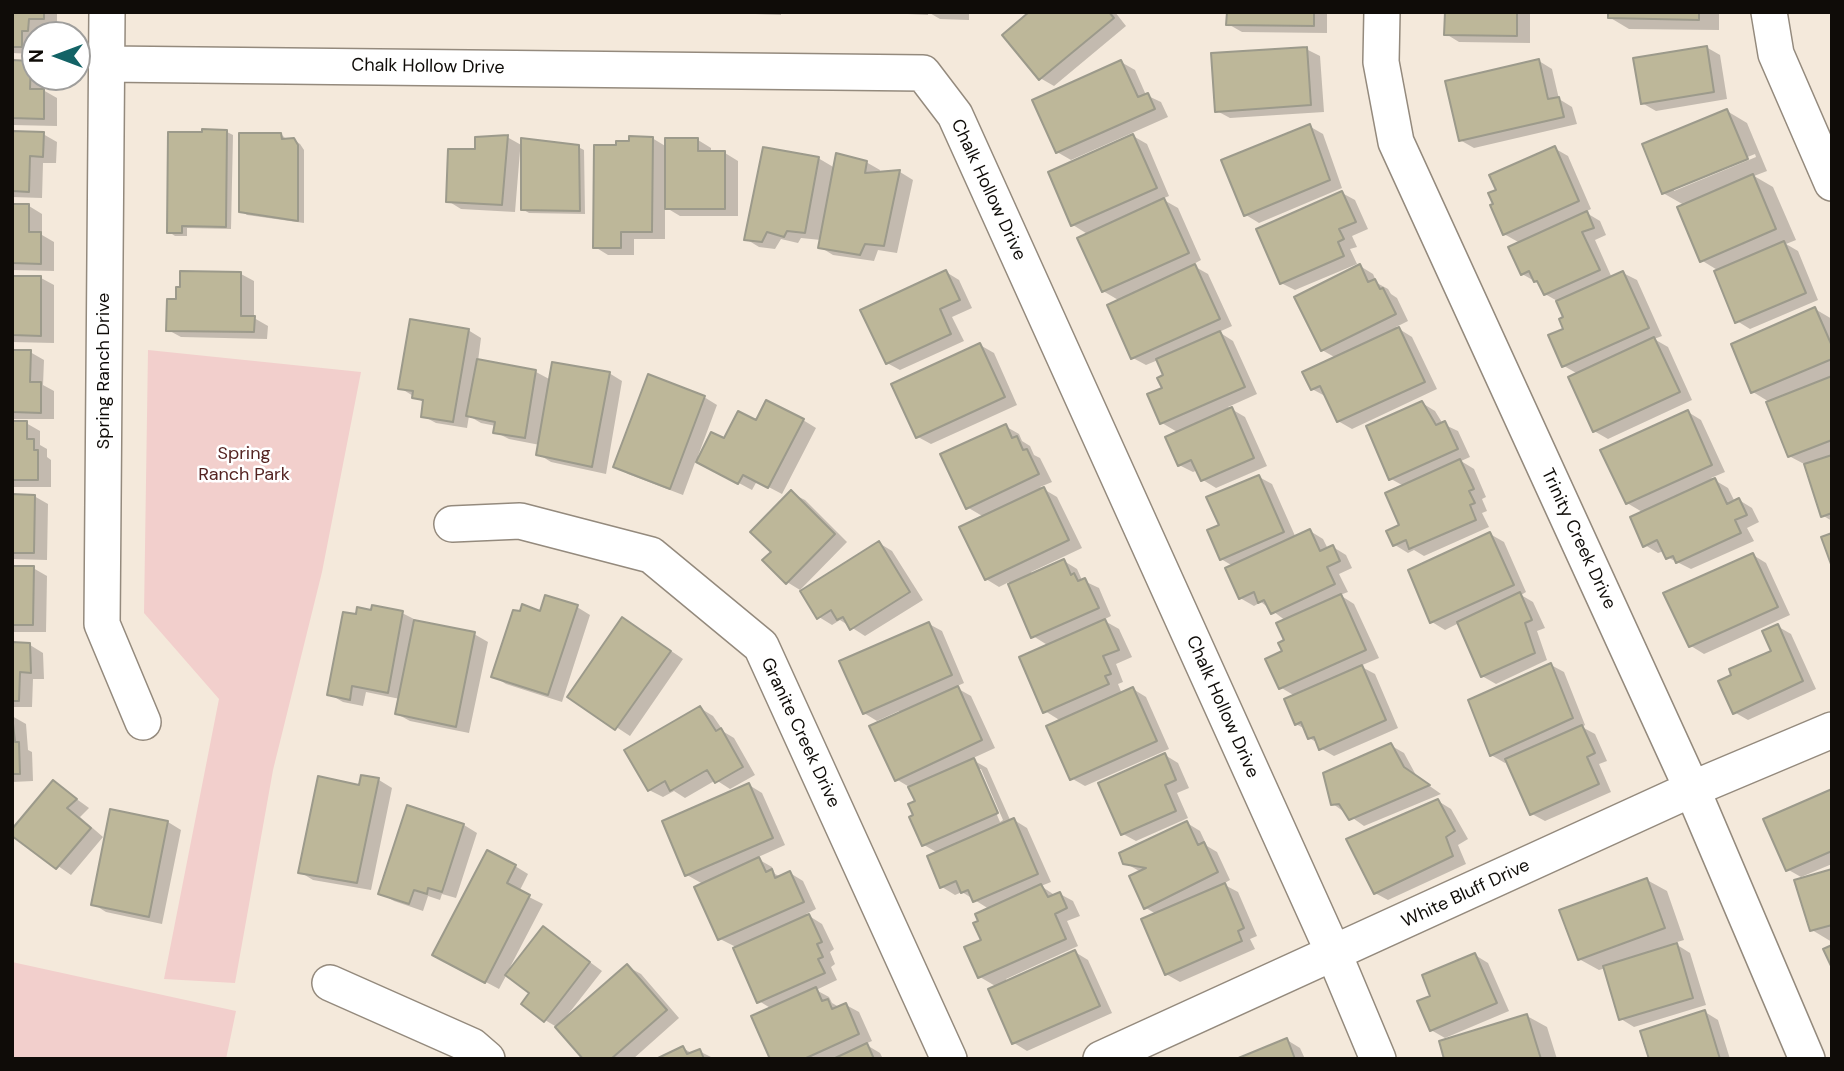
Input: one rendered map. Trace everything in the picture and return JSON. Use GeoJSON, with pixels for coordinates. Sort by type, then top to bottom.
{"type":"FeatureCollection","features":[{"type":"Feature","properties":{"kind":"street","name":"Spring Ranch Drive"},"geometry":{"type":"LineString","coordinates":[[107,12],[102,624],[143,722]]}},
{"type":"Feature","properties":{"kind":"street","name":"Trinity Creek Drive"},"geometry":{"type":"LineString","coordinates":[[1382,12],[1381,62],[1396,142],[1692,789],[1807,1059]]}},
{"type":"Feature","properties":{"kind":"street"},"geometry":{"type":"LineString","coordinates":[[1769,12],[1776,54],[1832,183]]}},
{"type":"Feature","properties":{"kind":"street","name":"Chalk Hollow Drive"},"geometry":{"type":"LineString","coordinates":[[106,64],[923,73],[955,115],[1334,954],[1378,1059]]}},
{"type":"Feature","properties":{"kind":"street","name":"Granite Creek Drive"},"geometry":{"type":"LineString","coordinates":[[452,524],[520,521],[651,555],[761,646],[949,1059]]}},
{"type":"Feature","properties":{"kind":"street","name":"White Bluff Drive"},"geometry":{"type":"LineString","coordinates":[[1101,1059],[1692,789],[1832,730]]}},
{"type":"Feature","properties":{"kind":"street"},"geometry":{"type":"LineString","coordinates":[[330,983],[472,1046],[487,1059]]}},
{"type":"Feature","properties":{"kind":"green space","name":"Spring Ranch Park"},"geometry":{"type":"Polygon","coordinates":[[[148,350],[361,372],[322,572],[273,770],[235,983],[164,979],[219,699],[144,613],[148,350]]]}},
{"type":"Feature","properties":{"kind":"green space"},"geometry":{"type":"Polygon","coordinates":[[[12,962],[236,1011],[226,1059],[12,1059],[12,962]]]}},
{"type":"Feature","properties":{"kind":"building"},"geometry":{"type":"Polygon","coordinates":[[[12,12],[44,12],[44,19],[21,21],[21,47],[12,47],[12,12]]]}},
{"type":"Feature","properties":{"kind":"building"},"geometry":{"type":"Polygon","coordinates":[[[1029,12],[1109,12],[1114,18],[1039,80],[1002,35],[1029,12]]]}},
{"type":"Feature","properties":{"kind":"building"},"geometry":{"type":"Polygon","coordinates":[[[1227,12],[1314,12],[1314,26],[1226,25],[1227,12]]]}},
{"type":"Feature","properties":{"kind":"building"},"geometry":{"type":"Polygon","coordinates":[[[1445,12],[1517,12],[1517,36],[1444,35],[1445,12]]]}},
{"type":"Feature","properties":{"kind":"building"},"geometry":{"type":"Polygon","coordinates":[[[1608,12],[1699,12],[1699,20],[1608,18],[1608,12]]]}},
{"type":"Feature","properties":{"kind":"building"},"geometry":{"type":"Polygon","coordinates":[[[1707,46],[1714,92],[1641,104],[1633,58],[1707,46]]]}},
{"type":"Feature","properties":{"kind":"building"},"geometry":{"type":"Polygon","coordinates":[[[1307,47],[1311,105],[1215,112],[1211,53],[1307,47]]]}},
{"type":"Feature","properties":{"kind":"building"},"geometry":{"type":"Polygon","coordinates":[[[1539,59],[1548,99],[1559,97],[1564,117],[1459,141],[1445,81],[1539,59]]]}},
{"type":"Feature","properties":{"kind":"building"},"geometry":{"type":"Polygon","coordinates":[[[12,60],[21,60],[21,91],[44,91],[44,119],[12,118],[12,60]]]}},
{"type":"Feature","properties":{"kind":"building"},"geometry":{"type":"Polygon","coordinates":[[[1121,60],[1138,97],[1148,93],[1155,109],[1056,153],[1032,100],[1121,60]]]}},
{"type":"Feature","properties":{"kind":"building"},"geometry":{"type":"Polygon","coordinates":[[[1727,109],[1748,159],[1662,194],[1642,144],[1727,109]]]}},
{"type":"Feature","properties":{"kind":"building"},"geometry":{"type":"Polygon","coordinates":[[[1310,124],[1330,180],[1244,216],[1221,160],[1310,124]]]}},
{"type":"Feature","properties":{"kind":"building"},"geometry":{"type":"Polygon","coordinates":[[[202,129],[227,130],[226,227],[182,226],[182,233],[167,233],[168,132],[202,132],[202,129]]]}},
{"type":"Feature","properties":{"kind":"building"},"geometry":{"type":"Polygon","coordinates":[[[12,131],[44,132],[43,157],[30,156],[29,192],[12,191],[12,131]]]}},
{"type":"Feature","properties":{"kind":"building"},"geometry":{"type":"Polygon","coordinates":[[[239,133],[281,133],[282,139],[294,138],[298,145],[298,221],[239,212],[239,133]]]}},
{"type":"Feature","properties":{"kind":"building"},"geometry":{"type":"Polygon","coordinates":[[[1133,134],[1157,188],[1071,226],[1048,172],[1133,134]]]}},
{"type":"Feature","properties":{"kind":"building"},"geometry":{"type":"Polygon","coordinates":[[[508,135],[502,205],[446,202],[448,149],[475,149],[475,137],[508,135]]]}},
{"type":"Feature","properties":{"kind":"building"},"geometry":{"type":"Polygon","coordinates":[[[629,136],[653,137],[652,232],[621,232],[621,248],[593,248],[594,145],[616,145],[616,141],[629,141],[629,136]]]}},
{"type":"Feature","properties":{"kind":"building"},"geometry":{"type":"Polygon","coordinates":[[[521,138],[579,145],[580,211],[521,210],[521,138]]]}},
{"type":"Feature","properties":{"kind":"building"},"geometry":{"type":"Polygon","coordinates":[[[665,138],[698,138],[698,151],[725,151],[725,209],[665,209],[665,138]]]}},
{"type":"Feature","properties":{"kind":"building"},"geometry":{"type":"Polygon","coordinates":[[[1555,146],[1579,201],[1503,235],[1490,205],[1493,204],[1488,193],[1496,190],[1489,175],[1555,146]]]}},
{"type":"Feature","properties":{"kind":"building"},"geometry":{"type":"Polygon","coordinates":[[[763,147],[819,157],[805,233],[787,231],[784,237],[767,232],[762,242],[744,240],[763,147]]]}},
{"type":"Feature","properties":{"kind":"building"},"geometry":{"type":"Polygon","coordinates":[[[836,153],[867,161],[865,173],[900,170],[884,246],[865,244],[860,255],[818,248],[836,153]]]}},
{"type":"Feature","properties":{"kind":"building"},"geometry":{"type":"Polygon","coordinates":[[[1753,174],[1776,229],[1700,262],[1677,207],[1753,174]]]}},
{"type":"Feature","properties":{"kind":"building"},"geometry":{"type":"Polygon","coordinates":[[[1342,191],[1356,222],[1339,229],[1344,239],[1338,242],[1344,256],[1280,284],[1256,229],[1342,191]]]}},
{"type":"Feature","properties":{"kind":"building"},"geometry":{"type":"Polygon","coordinates":[[[1164,198],[1189,253],[1102,292],[1077,238],[1164,198]]]}},
{"type":"Feature","properties":{"kind":"building"},"geometry":{"type":"Polygon","coordinates":[[[12,204],[29,204],[29,232],[41,232],[41,264],[12,263],[12,204]]]}},
{"type":"Feature","properties":{"kind":"building"},"geometry":{"type":"Polygon","coordinates":[[[1587,211],[1594,228],[1582,232],[1600,270],[1544,295],[1529,271],[1521,275],[1508,247],[1587,211]]]}},
{"type":"Feature","properties":{"kind":"building"},"geometry":{"type":"Polygon","coordinates":[[[1784,241],[1806,293],[1735,323],[1714,271],[1784,241]]]}},
{"type":"Feature","properties":{"kind":"building"},"geometry":{"type":"Polygon","coordinates":[[[1195,264],[1220,319],[1131,359],[1107,305],[1195,264]]]}},
{"type":"Feature","properties":{"kind":"building"},"geometry":{"type":"Polygon","coordinates":[[[1360,264],[1368,282],[1375,279],[1380,289],[1383,288],[1396,314],[1321,351],[1294,297],[1360,264]]]}},
{"type":"Feature","properties":{"kind":"building"},"geometry":{"type":"Polygon","coordinates":[[[946,270],[960,300],[940,309],[951,334],[886,364],[860,310],[946,270]]]}},
{"type":"Feature","properties":{"kind":"building"},"geometry":{"type":"Polygon","coordinates":[[[180,271],[241,272],[241,316],[255,316],[254,332],[166,331],[167,299],[176,299],[176,287],[180,287],[180,271]]]}},
{"type":"Feature","properties":{"kind":"building"},"geometry":{"type":"Polygon","coordinates":[[[1623,271],[1649,328],[1562,367],[1548,335],[1563,329],[1559,319],[1563,317],[1556,301],[1623,271]]]}},
{"type":"Feature","properties":{"kind":"building"},"geometry":{"type":"Polygon","coordinates":[[[12,276],[41,276],[41,336],[12,335],[12,276]]]}},
{"type":"Feature","properties":{"kind":"building"},"geometry":{"type":"Polygon","coordinates":[[[1815,307],[1832,346],[1832,359],[1751,393],[1731,344],[1815,307]]]}},
{"type":"Feature","properties":{"kind":"building"},"geometry":{"type":"Polygon","coordinates":[[[410,319],[469,329],[453,422],[421,417],[423,400],[412,398],[413,391],[398,389],[410,319]]]}},
{"type":"Feature","properties":{"kind":"building"},"geometry":{"type":"Polygon","coordinates":[[[1399,327],[1425,382],[1337,422],[1320,386],[1311,390],[1302,372],[1399,327]]]}},
{"type":"Feature","properties":{"kind":"building"},"geometry":{"type":"Polygon","coordinates":[[[1220,331],[1245,387],[1160,424],[1147,394],[1162,388],[1157,378],[1163,375],[1156,359],[1220,331]]]}},
{"type":"Feature","properties":{"kind":"building"},"geometry":{"type":"Polygon","coordinates":[[[1654,337],[1680,392],[1593,432],[1568,377],[1654,337]]]}},
{"type":"Feature","properties":{"kind":"building"},"geometry":{"type":"Polygon","coordinates":[[[980,343],[1005,397],[916,438],[891,384],[980,343]]]}},
{"type":"Feature","properties":{"kind":"building"},"geometry":{"type":"Polygon","coordinates":[[[12,350],[31,350],[30,382],[41,382],[41,413],[12,412],[12,350]]]}},
{"type":"Feature","properties":{"kind":"building"},"geometry":{"type":"Polygon","coordinates":[[[477,359],[536,370],[525,438],[493,433],[495,422],[466,416],[477,359]]]}},
{"type":"Feature","properties":{"kind":"building"},"geometry":{"type":"Polygon","coordinates":[[[552,362],[610,372],[592,467],[536,455],[552,362]]]}},
{"type":"Feature","properties":{"kind":"building"},"geometry":{"type":"Polygon","coordinates":[[[648,374],[705,396],[670,489],[613,467],[648,374]]]}},
{"type":"Feature","properties":{"kind":"building"},"geometry":{"type":"Polygon","coordinates":[[[1832,376],[1832,440],[1788,457],[1766,402],[1832,376]]]}},
{"type":"Feature","properties":{"kind":"building"},"geometry":{"type":"Polygon","coordinates":[[[766,400],[804,419],[768,488],[743,475],[738,484],[696,462],[711,432],[724,438],[738,411],[756,420],[766,400]]]}},
{"type":"Feature","properties":{"kind":"building"},"geometry":{"type":"Polygon","coordinates":[[[1422,401],[1436,425],[1445,421],[1458,449],[1389,480],[1366,426],[1422,401]]]}},
{"type":"Feature","properties":{"kind":"building"},"geometry":{"type":"Polygon","coordinates":[[[1232,407],[1254,458],[1201,481],[1191,460],[1178,466],[1165,437],[1232,407]]]}},
{"type":"Feature","properties":{"kind":"building"},"geometry":{"type":"Polygon","coordinates":[[[1688,410],[1712,465],[1626,504],[1600,450],[1688,410]]]}},
{"type":"Feature","properties":{"kind":"building"},"geometry":{"type":"Polygon","coordinates":[[[12,421],[27,421],[27,439],[34,439],[34,450],[38,450],[38,480],[12,480],[12,421]]]}},
{"type":"Feature","properties":{"kind":"building"},"geometry":{"type":"Polygon","coordinates":[[[1006,424],[1012,438],[1017,436],[1023,450],[1027,449],[1039,474],[966,509],[940,454],[1006,424]]]}},
{"type":"Feature","properties":{"kind":"building"},"geometry":{"type":"Polygon","coordinates":[[[1832,455],[1832,513],[1821,517],[1804,464],[1832,455]]]}},
{"type":"Feature","properties":{"kind":"building"},"geometry":{"type":"Polygon","coordinates":[[[1460,459],[1474,489],[1469,491],[1475,503],[1470,505],[1476,520],[1409,549],[1406,540],[1393,546],[1386,531],[1399,525],[1385,493],[1460,459]]]}},
{"type":"Feature","properties":{"kind":"building"},"geometry":{"type":"Polygon","coordinates":[[[1259,475],[1284,532],[1220,560],[1207,530],[1219,525],[1206,497],[1259,475]]]}},
{"type":"Feature","properties":{"kind":"building"},"geometry":{"type":"Polygon","coordinates":[[[1715,478],[1727,504],[1739,498],[1747,515],[1735,520],[1741,533],[1676,563],[1673,556],[1666,559],[1657,540],[1643,547],[1630,517],[1715,478]]]}},
{"type":"Feature","properties":{"kind":"building"},"geometry":{"type":"Polygon","coordinates":[[[1044,487],[1069,540],[985,580],[959,527],[1044,487]]]}},
{"type":"Feature","properties":{"kind":"building"},"geometry":{"type":"Polygon","coordinates":[[[791,490],[835,534],[786,584],[762,560],[771,552],[750,532],[791,490]]]}},
{"type":"Feature","properties":{"kind":"building"},"geometry":{"type":"Polygon","coordinates":[[[12,494],[35,495],[34,553],[12,553],[12,494]]]}},
{"type":"Feature","properties":{"kind":"building"},"geometry":{"type":"Polygon","coordinates":[[[1310,529],[1320,551],[1333,545],[1340,561],[1327,567],[1335,584],[1271,614],[1264,600],[1258,603],[1254,592],[1239,599],[1225,568],[1310,529]]]}},
{"type":"Feature","properties":{"kind":"building"},"geometry":{"type":"Polygon","coordinates":[[[1490,532],[1514,585],[1430,623],[1408,570],[1490,532]]]}},
{"type":"Feature","properties":{"kind":"building"},"geometry":{"type":"Polygon","coordinates":[[[1832,533],[1832,567],[1821,537],[1832,533]]]}},
{"type":"Feature","properties":{"kind":"building"},"geometry":{"type":"Polygon","coordinates":[[[879,541],[910,592],[850,630],[843,617],[837,620],[831,610],[817,619],[800,591],[879,541]]]}},
{"type":"Feature","properties":{"kind":"building"},"geometry":{"type":"Polygon","coordinates":[[[1753,553],[1778,607],[1689,647],[1663,593],[1753,553]]]}},
{"type":"Feature","properties":{"kind":"building"},"geometry":{"type":"Polygon","coordinates":[[[1064,559],[1071,575],[1074,573],[1078,581],[1085,578],[1099,608],[1031,638],[1008,584],[1064,559]]]}},
{"type":"Feature","properties":{"kind":"building"},"geometry":{"type":"Polygon","coordinates":[[[12,566],[34,566],[33,625],[12,625],[12,566]]]}},
{"type":"Feature","properties":{"kind":"building"},"geometry":{"type":"Polygon","coordinates":[[[1520,592],[1532,620],[1525,623],[1535,653],[1481,677],[1457,622],[1520,592]]]}},
{"type":"Feature","properties":{"kind":"building"},"geometry":{"type":"Polygon","coordinates":[[[1341,594],[1366,650],[1279,689],[1265,659],[1282,651],[1278,643],[1284,640],[1276,623],[1341,594]]]}},
{"type":"Feature","properties":{"kind":"building"},"geometry":{"type":"Polygon","coordinates":[[[545,595],[578,605],[548,695],[491,677],[513,610],[520,611],[522,604],[540,611],[545,595]]]}},
{"type":"Feature","properties":{"kind":"building"},"geometry":{"type":"Polygon","coordinates":[[[372,605],[403,611],[388,693],[352,686],[350,700],[327,695],[343,612],[356,614],[357,607],[371,610],[372,605]]]}},
{"type":"Feature","properties":{"kind":"building"},"geometry":{"type":"Polygon","coordinates":[[[622,617],[671,651],[615,730],[567,697],[622,617]]]}},
{"type":"Feature","properties":{"kind":"building"},"geometry":{"type":"Polygon","coordinates":[[[1105,619],[1119,650],[1103,656],[1111,674],[1105,676],[1109,684],[1043,713],[1019,657],[1105,619]]]}},
{"type":"Feature","properties":{"kind":"building"},"geometry":{"type":"Polygon","coordinates":[[[414,620],[475,632],[456,727],[395,714],[414,620]]]}},
{"type":"Feature","properties":{"kind":"building"},"geometry":{"type":"Polygon","coordinates":[[[929,622],[952,675],[863,714],[839,661],[929,622]]]}},
{"type":"Feature","properties":{"kind":"building"},"geometry":{"type":"Polygon","coordinates":[[[1778,624],[1803,681],[1733,714],[1718,681],[1731,675],[1729,669],[1771,651],[1762,631],[1778,624]]]}},
{"type":"Feature","properties":{"kind":"building"},"geometry":{"type":"Polygon","coordinates":[[[12,642],[30,643],[31,673],[20,672],[19,701],[12,701],[12,642]]]}},
{"type":"Feature","properties":{"kind":"building"},"geometry":{"type":"Polygon","coordinates":[[[1551,663],[1573,718],[1490,756],[1468,700],[1551,663]]]}},
{"type":"Feature","properties":{"kind":"building"},"geometry":{"type":"Polygon","coordinates":[[[1362,665],[1386,720],[1319,750],[1314,737],[1308,739],[1301,722],[1295,725],[1284,699],[1362,665]]]}},
{"type":"Feature","properties":{"kind":"building"},"geometry":{"type":"Polygon","coordinates":[[[958,686],[982,740],[895,781],[869,726],[958,686]]]}},
{"type":"Feature","properties":{"kind":"building"},"geometry":{"type":"Polygon","coordinates":[[[1133,687],[1157,741],[1070,780],[1046,726],[1133,687]]]}},
{"type":"Feature","properties":{"kind":"building"},"geometry":{"type":"Polygon","coordinates":[[[700,706],[716,731],[721,728],[743,767],[715,783],[707,770],[670,791],[665,781],[648,791],[624,750],[700,706]]]}},
{"type":"Feature","properties":{"kind":"building"},"geometry":{"type":"Polygon","coordinates":[[[12,714],[15,742],[19,742],[20,774],[12,774],[12,714]]]}},
{"type":"Feature","properties":{"kind":"building"},"geometry":{"type":"Polygon","coordinates":[[[1582,725],[1595,753],[1587,757],[1599,784],[1530,815],[1505,759],[1582,725]]]}},
{"type":"Feature","properties":{"kind":"building"},"geometry":{"type":"Polygon","coordinates":[[[1391,743],[1404,767],[1430,785],[1349,820],[1339,804],[1331,805],[1323,773],[1391,743]]]}},
{"type":"Feature","properties":{"kind":"building"},"geometry":{"type":"Polygon","coordinates":[[[1165,753],[1176,780],[1165,785],[1176,811],[1121,835],[1098,783],[1165,753]]]}},
{"type":"Feature","properties":{"kind":"building"},"geometry":{"type":"Polygon","coordinates":[[[974,758],[998,813],[922,846],[909,817],[913,815],[908,804],[915,801],[908,787],[974,758]]]}},
{"type":"Feature","properties":{"kind":"building"},"geometry":{"type":"Polygon","coordinates":[[[361,775],[379,778],[357,883],[298,873],[318,776],[359,785],[361,775]]]}},
{"type":"Feature","properties":{"kind":"building"},"geometry":{"type":"Polygon","coordinates":[[[53,780],[77,799],[67,808],[91,828],[56,869],[12,836],[12,829],[53,780]]]}},
{"type":"Feature","properties":{"kind":"building"},"geometry":{"type":"Polygon","coordinates":[[[749,783],[773,838],[685,876],[662,821],[749,783]]]}},
{"type":"Feature","properties":{"kind":"building"},"geometry":{"type":"Polygon","coordinates":[[[1832,789],[1832,851],[1786,871],[1763,819],[1832,789]]]}},
{"type":"Feature","properties":{"kind":"building"},"geometry":{"type":"Polygon","coordinates":[[[1438,799],[1455,831],[1446,837],[1453,856],[1374,894],[1346,839],[1438,799]]]}},
{"type":"Feature","properties":{"kind":"building"},"geometry":{"type":"Polygon","coordinates":[[[407,805],[464,824],[442,892],[428,888],[427,894],[414,890],[409,904],[378,894],[407,805]]]}},
{"type":"Feature","properties":{"kind":"building"},"geometry":{"type":"Polygon","coordinates":[[[110,809],[168,821],[149,917],[91,905],[110,809]]]}},
{"type":"Feature","properties":{"kind":"building"},"geometry":{"type":"Polygon","coordinates":[[[1014,818],[1038,874],[973,902],[968,890],[961,893],[956,881],[940,888],[927,856],[1014,818]]]}},
{"type":"Feature","properties":{"kind":"building"},"geometry":{"type":"Polygon","coordinates":[[[1187,821],[1198,845],[1204,842],[1218,872],[1144,909],[1129,876],[1146,868],[1123,864],[1119,853],[1187,821]]]}},
{"type":"Feature","properties":{"kind":"building"},"geometry":{"type":"Polygon","coordinates":[[[487,850],[516,865],[507,883],[530,895],[485,983],[432,955],[487,850]]]}},
{"type":"Feature","properties":{"kind":"building"},"geometry":{"type":"Polygon","coordinates":[[[759,857],[766,872],[772,869],[775,878],[790,871],[804,902],[718,940],[694,887],[759,857]]]}},
{"type":"Feature","properties":{"kind":"building"},"geometry":{"type":"Polygon","coordinates":[[[1832,869],[1832,925],[1810,931],[1794,880],[1832,869]]]}},
{"type":"Feature","properties":{"kind":"building"},"geometry":{"type":"Polygon","coordinates":[[[1647,878],[1665,928],[1578,960],[1559,910],[1647,878]]]}},
{"type":"Feature","properties":{"kind":"building"},"geometry":{"type":"Polygon","coordinates":[[[1225,883],[1244,928],[1238,931],[1242,941],[1165,975],[1141,919],[1225,883]]]}},
{"type":"Feature","properties":{"kind":"building"},"geometry":{"type":"Polygon","coordinates":[[[1041,884],[1048,897],[1060,892],[1067,908],[1055,914],[1066,939],[978,978],[964,947],[981,940],[973,923],[978,921],[975,914],[1041,884]]]}},
{"type":"Feature","properties":{"kind":"building"},"geometry":{"type":"Polygon","coordinates":[[[809,914],[822,942],[817,944],[823,957],[818,959],[825,973],[757,1003],[733,948],[809,914]]]}},
{"type":"Feature","properties":{"kind":"building"},"geometry":{"type":"Polygon","coordinates":[[[543,926],[590,962],[544,1022],[521,1004],[529,993],[505,975],[543,926]]]}},
{"type":"Feature","properties":{"kind":"building"},"geometry":{"type":"Polygon","coordinates":[[[1677,943],[1693,998],[1619,1020],[1603,966],[1677,943]]]}},
{"type":"Feature","properties":{"kind":"building"},"geometry":{"type":"Polygon","coordinates":[[[1832,945],[1832,968],[1823,949],[1832,945]]]}},
{"type":"Feature","properties":{"kind":"building"},"geometry":{"type":"Polygon","coordinates":[[[1075,950],[1100,1006],[1012,1044],[988,989],[1075,950]]]}},
{"type":"Feature","properties":{"kind":"building"},"geometry":{"type":"Polygon","coordinates":[[[1475,953],[1497,1003],[1430,1031],[1417,1001],[1430,996],[1422,975],[1475,953]]]}},
{"type":"Feature","properties":{"kind":"building"},"geometry":{"type":"Polygon","coordinates":[[[627,964],[667,1010],[611,1059],[583,1059],[555,1027],[627,964]]]}},
{"type":"Feature","properties":{"kind":"building"},"geometry":{"type":"Polygon","coordinates":[[[816,987],[822,1001],[828,999],[832,1009],[846,1003],[859,1034],[804,1059],[770,1059],[751,1016],[816,987]]]}},
{"type":"Feature","properties":{"kind":"building"},"geometry":{"type":"Polygon","coordinates":[[[1705,1010],[1720,1059],[1649,1059],[1640,1031],[1705,1010]]]}},
{"type":"Feature","properties":{"kind":"building"},"geometry":{"type":"Polygon","coordinates":[[[1527,1014],[1541,1059],[1444,1059],[1439,1041],[1527,1014]]]}},
{"type":"Feature","properties":{"kind":"building"},"geometry":{"type":"Polygon","coordinates":[[[1287,1038],[1295,1059],[1236,1059],[1287,1038]]]}},
{"type":"Feature","properties":{"kind":"building"},"geometry":{"type":"Polygon","coordinates":[[[867,1043],[874,1059],[833,1059],[867,1043]]]}},
{"type":"Feature","properties":{"kind":"building"},"geometry":{"type":"Polygon","coordinates":[[[683,1046],[687,1054],[700,1049],[704,1059],[656,1059],[683,1046]]]}}]}
